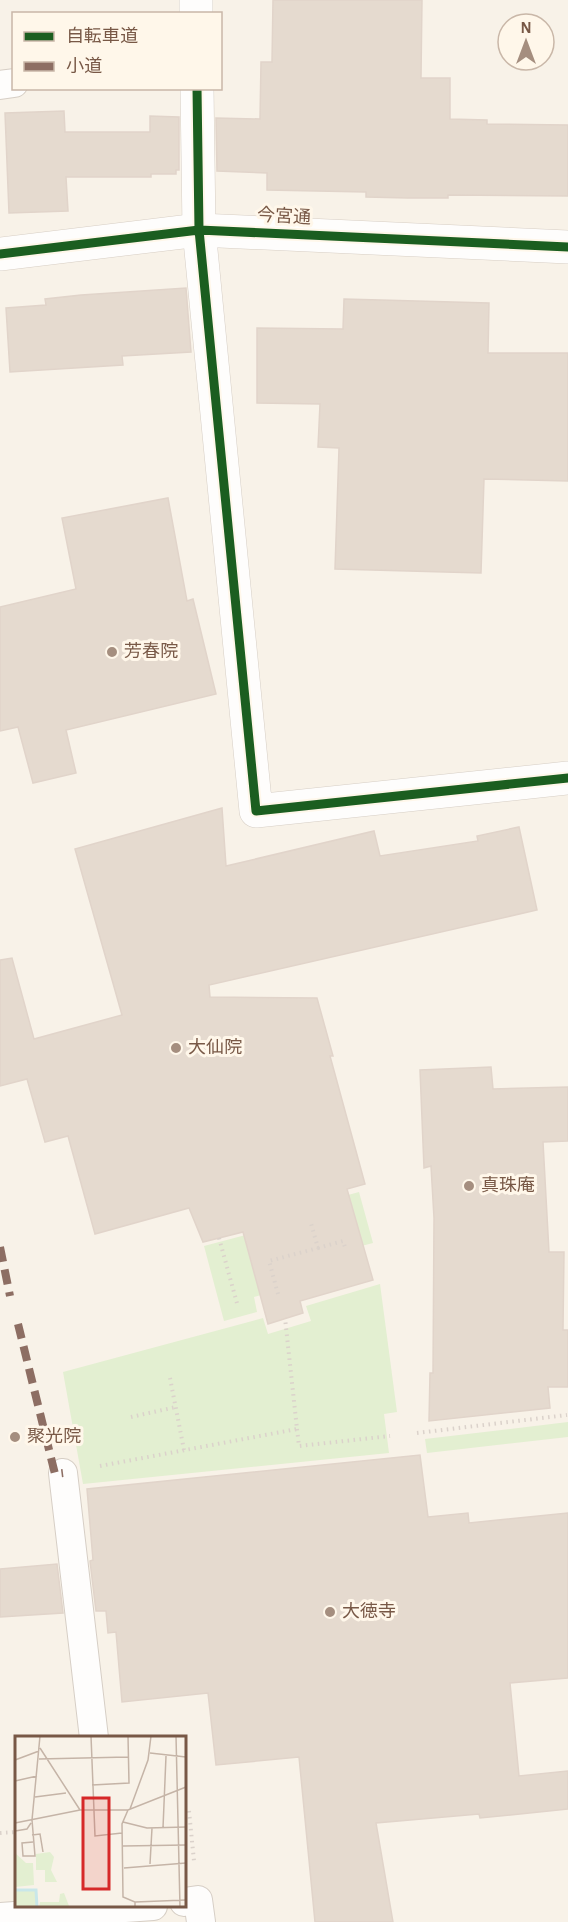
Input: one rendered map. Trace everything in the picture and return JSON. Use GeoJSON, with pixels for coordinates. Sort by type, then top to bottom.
{"type":"FeatureCollection","features":[{"type":"Feature","properties":{"kind":"street"},"geometry":{"type":"LineString","coordinates":[[197,90],[199,230],[256,811],[568,778]]}},
{"type":"Feature","properties":{"kind":"street","name":"今宮通"},"geometry":{"type":"LineString","coordinates":[[0,254],[199,230],[568,247]]}},
{"type":"Feature","properties":{"kind":"lane"},"geometry":{"type":"LineString","coordinates":[[63,1473],[94,1736]]}},
{"type":"Feature","properties":{"kind":"lane"},"geometry":{"type":"LineString","coordinates":[[0,1917],[114,1908]]}},
{"type":"Feature","properties":{"kind":"path"},"geometry":{"type":"LineString","coordinates":[[310,1220],[318,1248]]}},
{"type":"Feature","properties":{"kind":"path"},"geometry":{"type":"LineString","coordinates":[[219,1238],[238,1307]]}},
{"type":"Feature","properties":{"kind":"path"},"geometry":{"type":"LineString","coordinates":[[278,1294],[269,1261],[343,1240],[345,1247]]}},
{"type":"Feature","properties":{"kind":"path"},"geometry":{"type":"LineString","coordinates":[[285,1318],[299,1446],[390,1436]]}},
{"type":"Feature","properties":{"kind":"path"},"geometry":{"type":"LineString","coordinates":[[170,1378],[184,1450]]}},
{"type":"Feature","properties":{"kind":"path"},"geometry":{"type":"LineString","coordinates":[[130,1416],[176,1407]]}},
{"type":"Feature","properties":{"kind":"path"},"geometry":{"type":"LineString","coordinates":[[417,1433],[567,1415]]}},
{"type":"Feature","properties":{"kind":"path"},"geometry":{"type":"LineString","coordinates":[[63,1473],[297,1429]]}},
{"type":"Feature","properties":{"kind":"path"},"geometry":{"type":"LineString","coordinates":[[189,1811],[187,1819],[194,1908]]}},
{"type":"Feature","properties":{"kind":"path"},"geometry":{"type":"LineString","coordinates":[[0,1833],[15,1832]]}},
{"type":"Feature","properties":{"kind":"green space"},"geometry":{"type":"Polygon","coordinates":[[[359,1192],[373,1243],[327,1255],[301,1284],[254,1297],[257,1312],[224,1321],[204,1246],[287,1224],[337,1198],[359,1192]]]}},
{"type":"Feature","properties":{"kind":"green space"},"geometry":{"type":"Polygon","coordinates":[[[380,1284],[397,1412],[384,1414],[389,1453],[83,1484],[63,1372],[263,1318],[268,1334],[311,1321],[306,1306],[380,1284]]]}},
{"type":"Feature","properties":{"kind":"green space"},"geometry":{"type":"Polygon","coordinates":[[[568,1422],[568,1437],[427,1453],[425,1439],[568,1422]]]}},
{"type":"Feature","properties":{"kind":"building"},"geometry":{"type":"Polygon","coordinates":[[[273,0],[422,0],[421,78],[450,78],[450,119],[487,120],[487,124],[568,125],[568,196],[448,195],[448,198],[408,198],[366,197],[366,192],[267,190],[267,173],[217,171],[216,118],[260,119],[261,62],[272,62],[273,0]]]}},
{"type":"Feature","properties":{"kind":"building"},"geometry":{"type":"Polygon","coordinates":[[[64,111],[65,132],[150,132],[150,116],[179,117],[179,170],[176,170],[176,174],[151,174],[151,177],[66,177],[68,211],[9,213],[5,113],[64,111]]]}},
{"type":"Feature","properties":{"kind":"building"},"geometry":{"type":"Polygon","coordinates":[[[186,288],[191,352],[122,356],[123,365],[10,372],[6,308],[46,305],[45,299],[81,295],[186,288]]]}},
{"type":"Feature","properties":{"kind":"building"},"geometry":{"type":"Polygon","coordinates":[[[344,299],[489,303],[488,353],[568,353],[568,481],[484,479],[481,573],[335,569],[339,448],[318,447],[320,404],[257,403],[257,328],[343,329],[344,299]]]}},
{"type":"Feature","properties":{"kind":"building"},"geometry":{"type":"Polygon","coordinates":[[[168,498],[187,601],[193,599],[216,694],[66,730],[76,773],[33,783],[18,727],[0,731],[0,607],[76,589],[62,518],[168,498]]]}},
{"type":"Feature","properties":{"kind":"building"},"geometry":{"type":"Polygon","coordinates":[[[222,808],[226,866],[374,831],[380,856],[478,841],[477,836],[519,827],[537,910],[209,985],[210,997],[317,998],[333,1056],[330,1056],[365,1184],[347,1189],[373,1280],[300,1301],[303,1313],[268,1324],[243,1232],[203,1242],[189,1208],[95,1234],[68,1136],[45,1142],[27,1079],[0,1086],[0,960],[12,958],[34,1039],[122,1015],[75,849],[222,808]]]}},
{"type":"Feature","properties":{"kind":"building"},"geometry":{"type":"Polygon","coordinates":[[[491,1067],[493,1089],[568,1087],[568,1141],[543,1142],[549,1252],[564,1252],[563,1330],[568,1330],[568,1387],[548,1387],[550,1408],[429,1421],[430,1373],[433,1373],[434,1218],[431,1166],[424,1168],[420,1070],[491,1067]]]}},
{"type":"Feature","properties":{"kind":"building","name":"大徳寺"},"geometry":{"type":"Polygon","coordinates":[[[420,1455],[428,1517],[468,1513],[469,1523],[568,1513],[568,1678],[510,1683],[519,1776],[568,1771],[568,1809],[480,1818],[479,1814],[376,1823],[393,1922],[315,1922],[299,1757],[216,1765],[208,1693],[122,1702],[116,1632],[108,1633],[106,1611],[96,1611],[90,1561],[93,1560],[87,1489],[420,1455]]]}},
{"type":"Feature","properties":{"kind":"building"},"geometry":{"type":"Polygon","coordinates":[[[57,1564],[63,1613],[0,1617],[0,1569],[57,1564]]]}},
{"type":"Feature","properties":{"kind":"marked path"},"geometry":{"type":"LineString","coordinates":[[0,1247],[10,1296]]}},
{"type":"Feature","properties":{"kind":"marked path"},"geometry":{"type":"LineString","coordinates":[[18,1324],[55,1474],[63,1473]]}},
{"type":"Feature","properties":{"kind":"cycle path"},"geometry":{"type":"LineString","coordinates":[[197,90],[199,230],[256,811],[568,778]]}},
{"type":"Feature","properties":{"kind":"cycle path"},"geometry":{"type":"LineString","coordinates":[[0,254],[199,230],[568,247]]}},
{"type":"Feature","properties":{"kind":"place","name":"芳春院"},"geometry":{"type":"Point","coordinates":[112,652]}},
{"type":"Feature","properties":{"kind":"place","name":"大仙院"},"geometry":{"type":"Point","coordinates":[176,1048]}},
{"type":"Feature","properties":{"kind":"place","name":"真珠庵"},"geometry":{"type":"Point","coordinates":[469,1186]}},
{"type":"Feature","properties":{"kind":"place","name":"聚光院"},"geometry":{"type":"Point","coordinates":[15,1437]}},
{"type":"Feature","properties":{"kind":"place","name":"大徳寺"},"geometry":{"type":"Point","coordinates":[330,1612]}}]}
